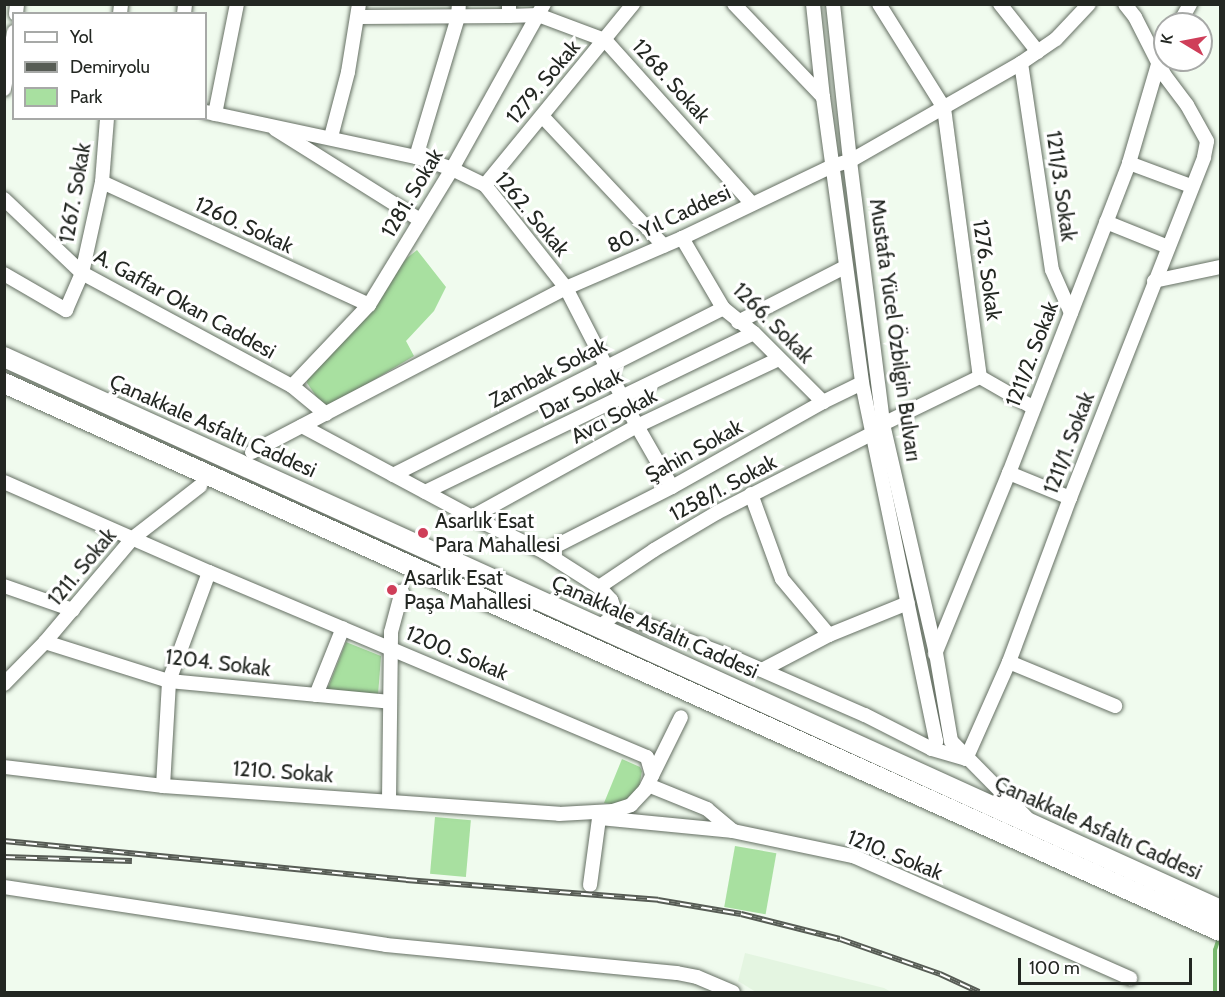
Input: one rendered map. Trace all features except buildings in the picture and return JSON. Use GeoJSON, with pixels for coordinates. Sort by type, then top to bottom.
{"type":"FeatureCollection","features":[{"type":"Feature","properties":{"kind":"highway","name":"Çanakkale Asfaltı Caddesi"},"geometry":{"type":"LineString","coordinates":[[4,357],[1035,826],[1187,905],[1221,931]]}},
{"type":"Feature","properties":{"kind":"highway","name":"Çanakkale Asfaltı Caddesi"},"geometry":{"type":"LineString","coordinates":[[4,383],[1187,905],[1221,910]]}},
{"type":"Feature","properties":{"kind":"street"},"geometry":{"type":"LineString","coordinates":[[210,113],[237,4]]}},
{"type":"Feature","properties":{"kind":"street","name":"1279. Sokak"},"geometry":{"type":"LineString","coordinates":[[485,185],[633,4]]}},
{"type":"Feature","properties":{"kind":"street"},"geometry":{"type":"LineString","coordinates":[[734,4],[823,97]]}},
{"type":"Feature","properties":{"kind":"street","name":"Mustafa Yücel Özbilgin Bulvarı"},"geometry":{"type":"LineString","coordinates":[[813,4],[823,97],[862,383],[936,653],[951,741]]}},
{"type":"Feature","properties":{"kind":"street","name":"Mustafa Yücel Özbilgin Bulvarı"},"geometry":{"type":"LineString","coordinates":[[833,4],[850,161],[874,428],[934,745]]}},
{"type":"Feature","properties":{"kind":"street"},"geometry":{"type":"LineString","coordinates":[[879,4],[944,108]]}},
{"type":"Feature","properties":{"kind":"street"},"geometry":{"type":"LineString","coordinates":[[1000,4],[1038,52]]}},
{"type":"Feature","properties":{"kind":"street","name":"80. Yıl Caddesi"},"geometry":{"type":"LineString","coordinates":[[252,452],[566,288],[682,238],[832,166],[850,161],[1022,63],[1056,39],[1089,4]]}},
{"type":"Feature","properties":{"kind":"street"},"geometry":{"type":"LineString","coordinates":[[1125,4],[1153,43]]}},
{"type":"Feature","properties":{"kind":"street"},"geometry":{"type":"LineString","coordinates":[[331,137],[359,11],[541,10]]}},
{"type":"Feature","properties":{"kind":"street","name":"1268. Sokak"},"geometry":{"type":"LineString","coordinates":[[541,10],[605,40],[752,204]]}},
{"type":"Feature","properties":{"kind":"street","name":"1281. Sokak"},"geometry":{"type":"LineString","coordinates":[[292,386],[369,305],[452,169],[541,10]]}},
{"type":"Feature","properties":{"kind":"street"},"geometry":{"type":"LineString","coordinates":[[416,157],[458,11]]}},
{"type":"Feature","properties":{"kind":"street","name":"1211/3. Sokak"},"geometry":{"type":"LineString","coordinates":[[1022,63],[1052,270],[1071,313]]}},
{"type":"Feature","properties":{"kind":"street"},"geometry":{"type":"LineString","coordinates":[[4,89],[11,72]]}},
{"type":"Feature","properties":{"kind":"street","name":"1211/2. Sokak"},"geometry":{"type":"LineString","coordinates":[[936,653],[1009,473],[1129,163],[1157,72]]}},
{"type":"Feature","properties":{"kind":"street","name":"1211/1. Sokak"},"geometry":{"type":"LineString","coordinates":[[966,759],[1009,662],[1070,498],[1204,157],[1207,141],[1187,105],[1164,72]]}},
{"type":"Feature","properties":{"kind":"street","name":"1276. Sokak"},"geometry":{"type":"LineString","coordinates":[[944,108],[980,377]]}},
{"type":"Feature","properties":{"kind":"street","name":"1262. Sokak"},"geometry":{"type":"LineString","coordinates":[[210,113],[331,137],[416,157],[452,169],[485,185],[566,288],[608,366],[622,398],[672,488]]}},
{"type":"Feature","properties":{"kind":"street"},"geometry":{"type":"LineString","coordinates":[[543,116],[664,246]]}},
{"type":"Feature","properties":{"kind":"street","name":"1267. Sokak"},"geometry":{"type":"LineString","coordinates":[[4,274],[66,310],[82,273],[102,182],[107,120]]}},
{"type":"Feature","properties":{"kind":"street"},"geometry":{"type":"LineString","coordinates":[[268,124],[420,220]]}},
{"type":"Feature","properties":{"kind":"street"},"geometry":{"type":"LineString","coordinates":[[1129,163],[1191,186]]}},
{"type":"Feature","properties":{"kind":"street","name":"1260. Sokak"},"geometry":{"type":"LineString","coordinates":[[102,182],[369,305]]}},
{"type":"Feature","properties":{"kind":"street","name":"A. Gaffar Okan Caddesi"},"geometry":{"type":"LineString","coordinates":[[4,199],[82,273],[292,386],[326,414]]}},
{"type":"Feature","properties":{"kind":"street"},"geometry":{"type":"LineString","coordinates":[[1106,222],[1168,247]]}},
{"type":"Feature","properties":{"kind":"street","name":"1266. Sokak"},"geometry":{"type":"LineString","coordinates":[[682,238],[723,308],[754,333],[823,402]]}},
{"type":"Feature","properties":{"kind":"street"},"geometry":{"type":"LineString","coordinates":[[738,322],[845,267]]}},
{"type":"Feature","properties":{"kind":"street"},"geometry":{"type":"LineString","coordinates":[[1154,281],[1221,267]]}},
{"type":"Feature","properties":{"kind":"street","name":"Zambak Sokak"},"geometry":{"type":"LineString","coordinates":[[393,475],[723,308]]}},
{"type":"Feature","properties":{"kind":"street","name":"Dar Sokak"},"geometry":{"type":"LineString","coordinates":[[425,492],[754,333]]}},
{"type":"Feature","properties":{"kind":"street","name":"Avcı Sokak"},"geometry":{"type":"LineString","coordinates":[[472,517],[637,426],[779,359]]}},
{"type":"Feature","properties":{"kind":"street"},"geometry":{"type":"LineString","coordinates":[[980,377],[1034,408]]}},
{"type":"Feature","properties":{"kind":"street","name":"1258/1. Sokak"},"geometry":{"type":"LineString","coordinates":[[599,587],[654,550],[751,494],[874,428],[980,377]]}},
{"type":"Feature","properties":{"kind":"street","name":"Şahin Sokak"},"geometry":{"type":"LineString","coordinates":[[544,552],[672,488],[823,402],[862,383]]}},
{"type":"Feature","properties":{"kind":"street"},"geometry":{"type":"LineString","coordinates":[[302,426],[472,517],[544,552],[599,587],[611,600],[616,613],[762,670],[966,759]]}},
{"type":"Feature","properties":{"kind":"street"},"geometry":{"type":"LineString","coordinates":[[1009,473],[1070,498]]}},
{"type":"Feature","properties":{"kind":"street","name":"1200. Sokak"},"geometry":{"type":"LineString","coordinates":[[4,482],[209,572],[647,757],[650,780]]}},
{"type":"Feature","properties":{"kind":"street","name":"1211. Sokak"},"geometry":{"type":"LineString","coordinates":[[4,684],[45,642],[133,538],[200,486]]}},
{"type":"Feature","properties":{"kind":"street"},"geometry":{"type":"LineString","coordinates":[[751,494],[782,579],[829,635]]}},
{"type":"Feature","properties":{"kind":"street"},"geometry":{"type":"LineString","coordinates":[[163,786],[169,681],[209,572]]}},
{"type":"Feature","properties":{"kind":"street"},"geometry":{"type":"LineString","coordinates":[[4,586],[73,610]]}},
{"type":"Feature","properties":{"kind":"street"},"geometry":{"type":"LineString","coordinates":[[389,800],[391,632],[402,591]]}},
{"type":"Feature","properties":{"kind":"street"},"geometry":{"type":"LineString","coordinates":[[762,670],[829,635],[908,603]]}},
{"type":"Feature","properties":{"kind":"street"},"geometry":{"type":"LineString","coordinates":[[599,628],[616,613]]}},
{"type":"Feature","properties":{"kind":"street"},"geometry":{"type":"LineString","coordinates":[[316,695],[343,628]]}},
{"type":"Feature","properties":{"kind":"street","name":"1204. Sokak"},"geometry":{"type":"LineString","coordinates":[[45,642],[169,681],[390,702]]}},
{"type":"Feature","properties":{"kind":"street"},"geometry":{"type":"LineString","coordinates":[[920,663],[936,653]]}},
{"type":"Feature","properties":{"kind":"street"},"geometry":{"type":"LineString","coordinates":[[1009,662],[1114,706]]}},
{"type":"Feature","properties":{"kind":"street","name":"1210. Sokak"},"geometry":{"type":"LineString","coordinates":[[559,814],[613,811],[631,805],[650,780],[681,717]]}},
{"type":"Feature","properties":{"kind":"street"},"geometry":{"type":"LineString","coordinates":[[934,745],[951,741],[966,759],[1035,826]]}},
{"type":"Feature","properties":{"kind":"street","name":"1210. Sokak"},"geometry":{"type":"LineString","coordinates":[[4,767],[163,786],[389,800],[733,831],[853,856],[1130,978]]}},
{"type":"Feature","properties":{"kind":"street"},"geometry":{"type":"LineString","coordinates":[[650,780],[707,809],[733,831]]}},
{"type":"Feature","properties":{"kind":"street"},"geometry":{"type":"LineString","coordinates":[[590,885],[599,818]]}},
{"type":"Feature","properties":{"kind":"street"},"geometry":{"type":"LineString","coordinates":[[4,887],[386,945],[677,973],[733,993]]}},
{"type":"Feature","properties":{"kind":"shaded area"},"geometry":{"type":"Polygon","coordinates":[[[745,953],[884,988],[891,992],[756,992],[738,981],[745,953]]]}},
{"type":"Feature","properties":{"kind":"green space"},"geometry":{"type":"Polygon","coordinates":[[[417,250],[446,287],[434,311],[406,341],[414,356],[325,409],[307,383],[308,375],[407,258],[417,250]]]}},
{"type":"Feature","properties":{"kind":"green space"},"geometry":{"type":"Polygon","coordinates":[[[346,642],[381,656],[378,695],[327,690],[346,642]]]}},
{"type":"Feature","properties":{"kind":"green space"},"geometry":{"type":"Polygon","coordinates":[[[622,759],[640,767],[642,771],[638,793],[630,801],[617,805],[604,803],[622,759]]]}},
{"type":"Feature","properties":{"kind":"green space"},"geometry":{"type":"Polygon","coordinates":[[[435,817],[471,820],[466,877],[430,874],[435,817]]]}},
{"type":"Feature","properties":{"kind":"green space"},"geometry":{"type":"Polygon","coordinates":[[[735,846],[776,853],[766,914],[724,907],[735,846]]]}},
{"type":"Feature","properties":{"kind":"waterway"},"geometry":{"type":"LineString","coordinates":[[1215,992],[1215,950],[1219,938]]}},
{"type":"Feature","properties":{"kind":"railway"},"geometry":{"type":"LineString","coordinates":[[4,841],[406,880],[658,900],[741,914],[840,939],[940,974],[979,992]]}},
{"type":"Feature","properties":{"kind":"railway"},"geometry":{"type":"LineString","coordinates":[[4,857],[132,861]]}},
{"type":"Feature","properties":{"kind":"place","name":"Asarlık Esat Para Mahallesi"},"geometry":{"type":"Point","coordinates":[423,533]}},
{"type":"Feature","properties":{"kind":"place","name":"Asarlık Esat Paşa Mahallesi"},"geometry":{"type":"Point","coordinates":[392,590]}}]}
